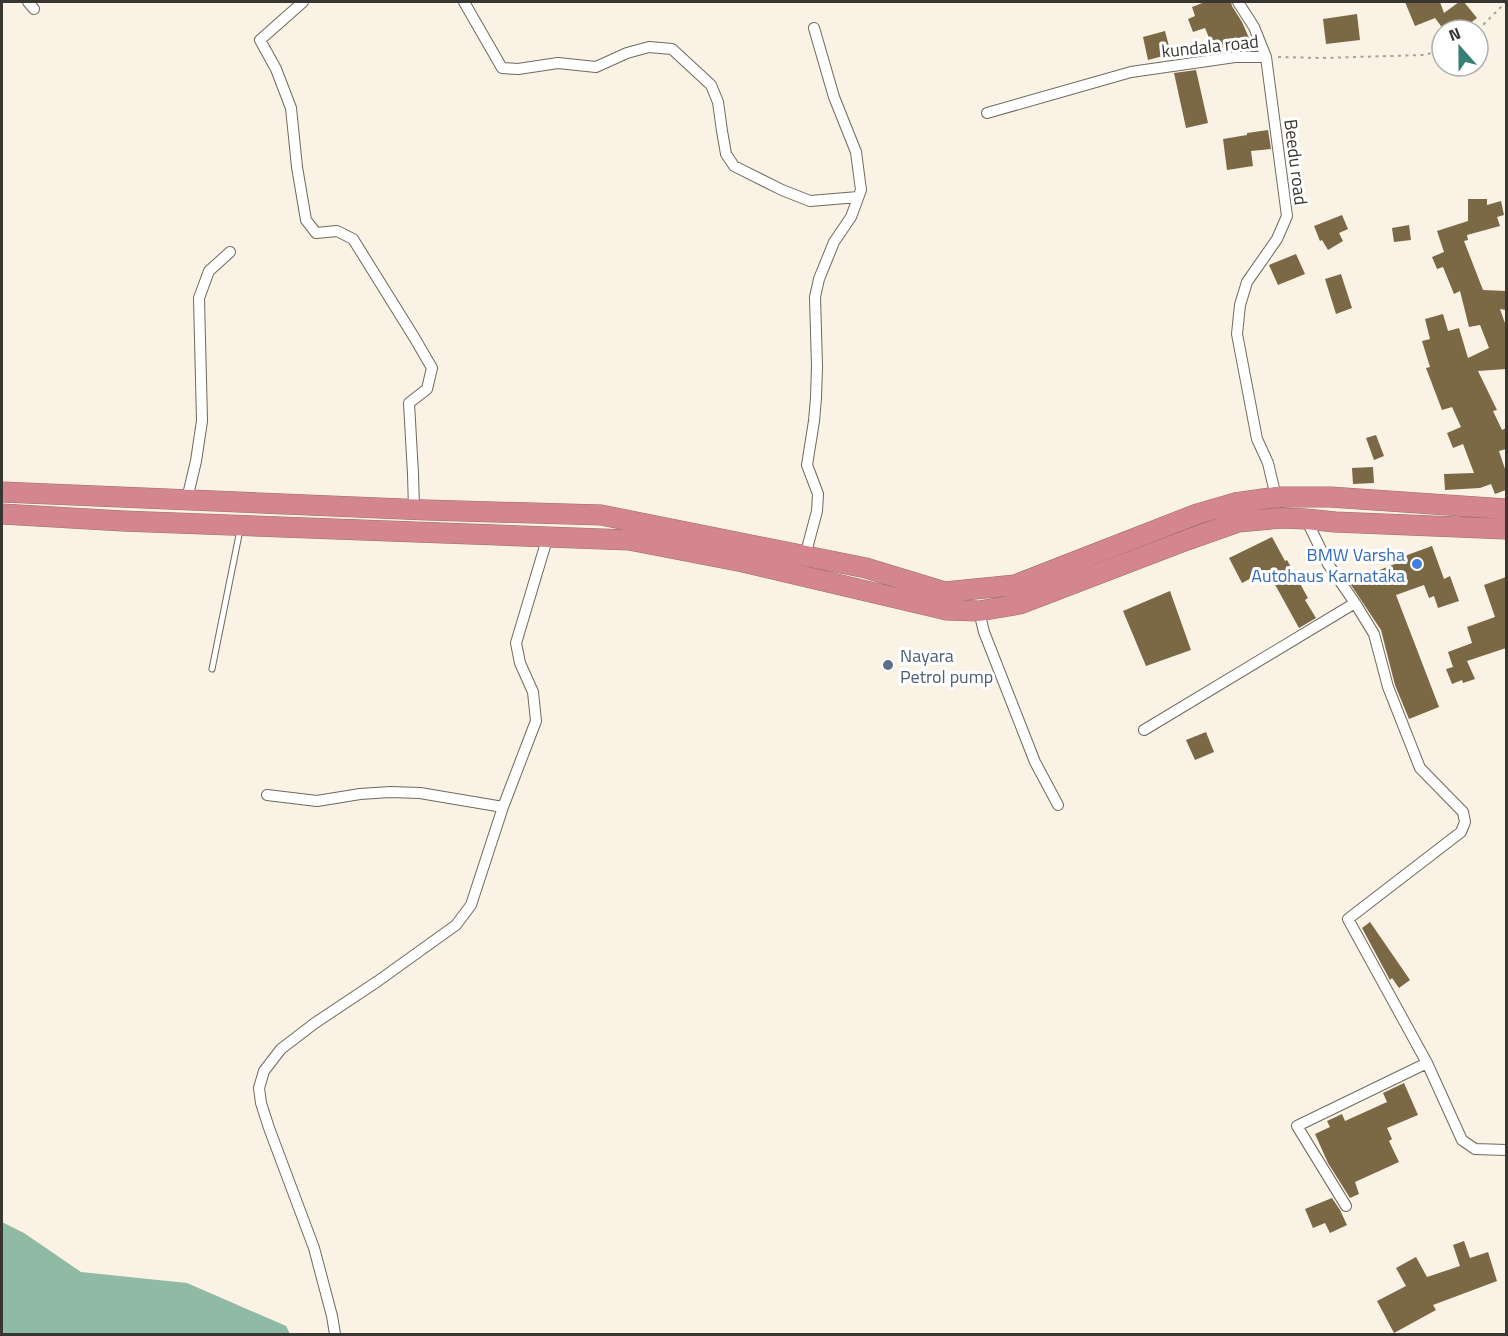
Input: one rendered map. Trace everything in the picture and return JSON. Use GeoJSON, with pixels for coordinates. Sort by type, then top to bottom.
{"type":"FeatureCollection","features":[{"type":"Feature","properties":{"kind":"highway"},"geometry":{"type":"LineString","coordinates":[[2,492],[601,515],[866,568],[945,592],[1015,585],[1197,514],[1235,503],[1276,497],[1330,497],[1506,508]]}},
{"type":"Feature","properties":{"kind":"highway"},"geometry":{"type":"LineString","coordinates":[[2,514],[123,521],[629,540],[743,562],[947,610],[979,611],[1020,604],[1238,522],[1281,518],[1506,529]]}},
{"type":"Feature","properties":{"kind":"street"},"geometry":{"type":"LineString","coordinates":[[303,2],[260,40],[276,69],[291,108],[297,167],[306,220],[316,233],[337,231],[353,239],[432,368],[427,389],[409,403],[414,509]]}},
{"type":"Feature","properties":{"kind":"street"},"geometry":{"type":"LineString","coordinates":[[464,2],[502,68],[518,69],[558,63],[596,67],[627,53],[649,48],[672,49],[711,85],[718,102],[726,154],[734,166],[764,182],[810,201],[858,197]]}},
{"type":"Feature","properties":{"kind":"street","name":"Beedu road"},"geometry":{"type":"LineString","coordinates":[[1238,2],[1254,27],[1266,57],[1287,216],[1277,239],[1248,282],[1240,305],[1237,334],[1257,439],[1268,463],[1276,497]]}},
{"type":"Feature","properties":{"kind":"street"},"geometry":{"type":"LineString","coordinates":[[805,556],[817,511],[818,494],[807,465],[816,399],[815,297],[819,279],[834,242],[850,217],[861,190],[856,152],[834,97],[814,28]]}},
{"type":"Feature","properties":{"kind":"street","name":"kundala road"},"geometry":{"type":"LineString","coordinates":[[987,113],[1131,72],[1235,57],[1266,57]]}},
{"type":"Feature","properties":{"kind":"street"},"geometry":{"type":"LineString","coordinates":[[187,499],[202,421],[199,298],[209,271],[230,252]]}},
{"type":"Feature","properties":{"kind":"street"},"geometry":{"type":"LineString","coordinates":[[1306,519],[1328,564],[1374,634],[1388,687],[1420,768],[1463,812],[1465,822],[1461,832],[1348,919],[1427,1063],[1462,1140],[1474,1149],[1506,1150]]}},
{"type":"Feature","properties":{"kind":"street"},"geometry":{"type":"LineString","coordinates":[[335,1335],[328,1298],[314,1248],[268,1128],[259,1088],[264,1071],[281,1049],[456,925],[471,905],[503,807],[536,721],[533,692],[520,663],[516,643],[548,536]]}},
{"type":"Feature","properties":{"kind":"street"},"geometry":{"type":"LineString","coordinates":[[1144,730],[1355,603]]}},
{"type":"Feature","properties":{"kind":"street"},"geometry":{"type":"LineString","coordinates":[[979,611],[984,632],[1035,762],[1058,805]]}},
{"type":"Feature","properties":{"kind":"street"},"geometry":{"type":"LineString","coordinates":[[267,795],[317,801],[360,794],[420,793],[503,807]]}},
{"type":"Feature","properties":{"kind":"street"},"geometry":{"type":"LineString","coordinates":[[1346,1206],[1298,1126],[1427,1063]]}},
{"type":"Feature","properties":{"kind":"lane"},"geometry":{"type":"LineString","coordinates":[[212,669],[241,525]]}},
{"type":"Feature","properties":{"kind":"path"},"geometry":{"type":"LineString","coordinates":[[1490,18],[1506,2]]}},
{"type":"Feature","properties":{"kind":"path","name":"kundala road"},"geometry":{"type":"LineString","coordinates":[[1266,57],[1321,58],[1430,53]]}},
{"type":"Feature","properties":{"kind":"green space"},"geometry":{"type":"Polygon","coordinates":[[[2,1222],[24,1233],[81,1272],[187,1283],[286,1326],[290,1334],[2,1334],[2,1222]]]}},
{"type":"Feature","properties":{"kind":"building"},"geometry":{"type":"Polygon","coordinates":[[[1205,2],[1231,2],[1249,38],[1215,52],[1205,28],[1193,32],[1188,19],[1195,16],[1192,7],[1205,2]]]}},
{"type":"Feature","properties":{"kind":"building"},"geometry":{"type":"Polygon","coordinates":[[[1405,2],[1440,2],[1444,13],[1459,2],[1464,2],[1477,18],[1430,18],[1415,26],[1405,2]]]}},
{"type":"Feature","properties":{"kind":"building"},"geometry":{"type":"Polygon","coordinates":[[[1357,14],[1360,40],[1326,44],[1323,19],[1357,14]]]}},
{"type":"Feature","properties":{"kind":"building"},"geometry":{"type":"Polygon","coordinates":[[[1165,31],[1171,54],[1148,60],[1143,37],[1165,31]]]}},
{"type":"Feature","properties":{"kind":"building"},"geometry":{"type":"Polygon","coordinates":[[[1196,70],[1208,123],[1186,128],[1174,73],[1196,70]]]}},
{"type":"Feature","properties":{"kind":"building"},"geometry":{"type":"Polygon","coordinates":[[[1268,130],[1271,149],[1251,151],[1253,166],[1227,170],[1223,139],[1268,130]]]}},
{"type":"Feature","properties":{"kind":"building"},"geometry":{"type":"Polygon","coordinates":[[[1468,199],[1487,199],[1487,205],[1501,201],[1504,215],[1497,217],[1500,226],[1467,235],[1468,240],[1464,241],[1483,290],[1506,291],[1506,310],[1500,309],[1506,326],[1506,369],[1478,371],[1497,410],[1493,411],[1502,430],[1506,428],[1506,449],[1499,451],[1506,472],[1506,490],[1495,494],[1491,484],[1480,488],[1445,490],[1444,474],[1474,473],[1463,444],[1453,448],[1447,433],[1461,427],[1452,407],[1442,410],[1426,368],[1430,367],[1422,341],[1430,339],[1425,319],[1443,314],[1448,331],[1459,328],[1468,358],[1489,348],[1480,325],[1469,327],[1460,291],[1454,294],[1443,267],[1437,269],[1432,257],[1444,252],[1437,231],[1468,221],[1468,199]]]}},
{"type":"Feature","properties":{"kind":"building"},"geometry":{"type":"Polygon","coordinates":[[[1342,215],[1348,229],[1339,233],[1343,241],[1328,250],[1322,240],[1320,241],[1314,226],[1342,215]]]}},
{"type":"Feature","properties":{"kind":"building"},"geometry":{"type":"Polygon","coordinates":[[[1409,225],[1411,240],[1394,242],[1392,228],[1409,225]]]}},
{"type":"Feature","properties":{"kind":"building"},"geometry":{"type":"Polygon","coordinates":[[[1296,254],[1305,274],[1278,285],[1269,265],[1296,254]]]}},
{"type":"Feature","properties":{"kind":"building"},"geometry":{"type":"Polygon","coordinates":[[[1341,274],[1352,308],[1336,314],[1325,279],[1341,274]]]}},
{"type":"Feature","properties":{"kind":"building"},"geometry":{"type":"Polygon","coordinates":[[[1376,435],[1384,456],[1374,460],[1366,438],[1376,435]]]}},
{"type":"Feature","properties":{"kind":"building"},"geometry":{"type":"Polygon","coordinates":[[[1373,467],[1374,483],[1353,484],[1352,468],[1373,467]]]}},
{"type":"Feature","properties":{"kind":"building"},"geometry":{"type":"Polygon","coordinates":[[[1272,537],[1308,598],[1305,600],[1316,618],[1299,628],[1267,570],[1242,583],[1229,558],[1272,537]]]}},
{"type":"Feature","properties":{"kind":"building"},"geometry":{"type":"Polygon","coordinates":[[[1432,546],[1444,579],[1450,576],[1459,601],[1438,608],[1434,596],[1429,598],[1424,585],[1396,595],[1439,707],[1409,719],[1395,685],[1381,630],[1349,582],[1400,562],[1399,558],[1432,546]]]}},
{"type":"Feature","properties":{"kind":"building"},"geometry":{"type":"Polygon","coordinates":[[[1506,577],[1506,648],[1467,661],[1475,679],[1452,684],[1446,669],[1453,667],[1448,652],[1472,643],[1467,627],[1495,617],[1484,585],[1506,577]]]}},
{"type":"Feature","properties":{"kind":"building"},"geometry":{"type":"Polygon","coordinates":[[[1170,591],[1191,650],[1146,666],[1123,611],[1170,591]]]}},
{"type":"Feature","properties":{"kind":"building"},"geometry":{"type":"Polygon","coordinates":[[[1206,732],[1214,752],[1195,760],[1186,740],[1206,732]]]}},
{"type":"Feature","properties":{"kind":"building"},"geometry":{"type":"Polygon","coordinates":[[[1370,922],[1410,980],[1399,988],[1392,978],[1390,980],[1362,928],[1370,922]]]}},
{"type":"Feature","properties":{"kind":"building"},"geometry":{"type":"Polygon","coordinates":[[[1404,1083],[1418,1115],[1387,1128],[1392,1139],[1389,1141],[1399,1162],[1355,1182],[1359,1194],[1350,1198],[1328,1163],[1315,1134],[1330,1127],[1327,1121],[1342,1114],[1345,1121],[1387,1102],[1383,1093],[1404,1083]]]}},
{"type":"Feature","properties":{"kind":"building"},"geometry":{"type":"Polygon","coordinates":[[[1332,1198],[1347,1225],[1330,1233],[1325,1223],[1313,1228],[1305,1209],[1332,1198]]]}},
{"type":"Feature","properties":{"kind":"building"},"geometry":{"type":"Polygon","coordinates":[[[1464,1241],[1470,1258],[1488,1252],[1497,1281],[1433,1305],[1436,1310],[1394,1333],[1377,1301],[1406,1286],[1396,1268],[1416,1257],[1427,1277],[1460,1266],[1453,1245],[1464,1241]]]}},
{"type":"Feature","properties":{"kind":"place","name":"BMW Varsha Autohaus Karnataka"},"geometry":{"type":"Point","coordinates":[1417,564]}},
{"type":"Feature","properties":{"kind":"place","name":"Nayara Petrol pump"},"geometry":{"type":"Point","coordinates":[888,665]}}]}
